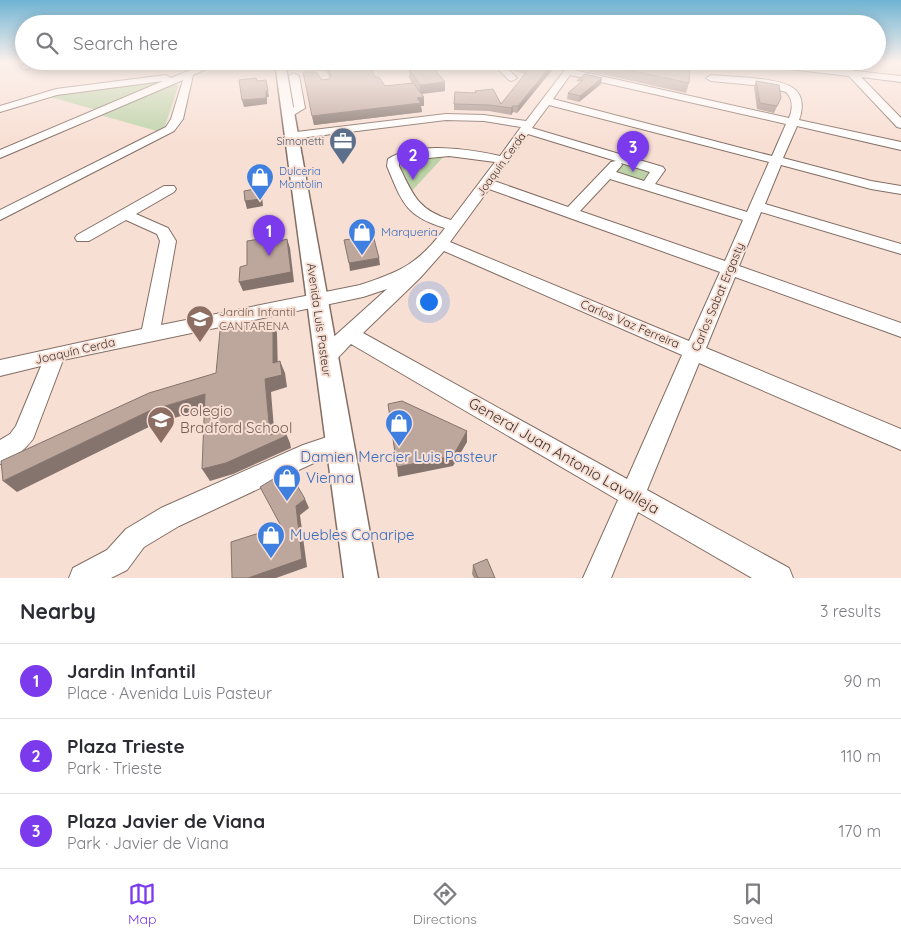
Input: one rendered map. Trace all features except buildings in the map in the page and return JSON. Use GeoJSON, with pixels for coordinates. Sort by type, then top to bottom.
{"type":"FeatureCollection","features":[{"type":"Feature","properties":{"kind":"main road","name":"Avenida Luis Pasteur"},"geometry":{"type":"LineString","coordinates":[[288,89],[289,115],[325,357],[361,578]]}},
{"type":"Feature","properties":{"kind":"street"},"geometry":{"type":"LineString","coordinates":[[0,109],[56,92],[86,89]]}},
{"type":"Feature","properties":{"kind":"street"},"geometry":{"type":"LineString","coordinates":[[0,154],[153,89]]}},
{"type":"Feature","properties":{"kind":"street"},"geometry":{"type":"LineString","coordinates":[[0,216],[166,131],[178,119],[185,89]]}},
{"type":"Feature","properties":{"kind":"street","name":"Joaquín Cerda"},"geometry":{"type":"LineString","coordinates":[[325,357],[423,264],[441,244],[556,89]]}},
{"type":"Feature","properties":{"kind":"street"},"geometry":{"type":"LineString","coordinates":[[661,89],[793,123],[901,146]]}},
{"type":"Feature","properties":{"kind":"street","name":"Carlos Sabat Ergasty"},"geometry":{"type":"LineString","coordinates":[[597,578],[793,123],[797,112],[797,104],[794,95],[786,89]]}},
{"type":"Feature","properties":{"kind":"street"},"geometry":{"type":"LineString","coordinates":[[868,89],[901,125]]}},
{"type":"Feature","properties":{"kind":"street"},"geometry":{"type":"LineString","coordinates":[[547,101],[901,190]]}},
{"type":"Feature","properties":{"kind":"street"},"geometry":{"type":"LineString","coordinates":[[470,117],[473,103]]}},
{"type":"Feature","properties":{"kind":"street"},"geometry":{"type":"LineString","coordinates":[[292,135],[430,118],[470,117],[527,128],[658,170],[647,186]]}},
{"type":"Feature","properties":{"kind":"street"},"geometry":{"type":"LineString","coordinates":[[454,226],[427,218],[416,211],[393,166],[393,162],[401,157],[445,151],[462,152],[503,160]]}},
{"type":"Feature","properties":{"kind":"street"},"geometry":{"type":"LineString","coordinates":[[570,213],[621,159]]}},
{"type":"Feature","properties":{"kind":"street"},"geometry":{"type":"LineString","coordinates":[[608,174],[647,186],[901,249]]}},
{"type":"Feature","properties":{"kind":"street"},"geometry":{"type":"LineString","coordinates":[[486,183],[901,330]]}},
{"type":"Feature","properties":{"kind":"street"},"geometry":{"type":"LineString","coordinates":[[83,238],[169,189]]}},
{"type":"Feature","properties":{"kind":"street"},"geometry":{"type":"LineString","coordinates":[[120,217],[163,231],[168,241],[150,334]]}},
{"type":"Feature","properties":{"kind":"street","name":"Carlos Vaz Ferreira"},"geometry":{"type":"LineString","coordinates":[[441,244],[901,440]]}},
{"type":"Feature","properties":{"kind":"street","name":"Joaquín Cerda"},"geometry":{"type":"LineString","coordinates":[[0,368],[150,334],[375,287],[397,279],[423,264]]}},
{"type":"Feature","properties":{"kind":"street","name":"General Juan Antonio Lavalleja"},"geometry":{"type":"LineString","coordinates":[[349,334],[779,578]]}},
{"type":"Feature","properties":{"kind":"street"},"geometry":{"type":"LineString","coordinates":[[0,453],[18,441],[25,432],[55,355]]}},
{"type":"Feature","properties":{"kind":"street"},"geometry":{"type":"LineString","coordinates":[[83,578],[116,569],[134,538],[170,517],[310,453],[339,444]]}},
{"type":"Feature","properties":{"kind":"green space"},"geometry":{"type":"Polygon","coordinates":[[[98,89],[177,89],[165,126],[157,131],[100,115],[96,110],[47,96],[98,89]]]}},
{"type":"Feature","properties":{"kind":"green space"},"geometry":{"type":"Polygon","coordinates":[[[447,153],[409,194],[397,165],[401,162],[447,153]]]}},
{"type":"Feature","properties":{"kind":"green space"},"geometry":{"type":"Polygon","coordinates":[[[623,161],[655,170],[644,184],[611,174],[623,161]]]}},
{"type":"Feature","properties":{"kind":"place","name":"Simonetti"},"geometry":{"type":"Point","coordinates":[343,165]}},
{"type":"Feature","properties":{"kind":"place","name":"Plaza Javier de Viana"},"geometry":{"type":"Point","coordinates":[633,172]}},
{"type":"Feature","properties":{"kind":"place","name":"Plaza Trieste"},"geometry":{"type":"Point","coordinates":[413,180]}},
{"type":"Feature","properties":{"kind":"place","name":"Dulceria Montolin"},"geometry":{"type":"Point","coordinates":[260,201]}},
{"type":"Feature","properties":{"kind":"place","name":"Jardin Infantil"},"geometry":{"type":"Point","coordinates":[269,256]}},
{"type":"Feature","properties":{"kind":"place","name":"Marqueria"},"geometry":{"type":"Point","coordinates":[362,256]}},
{"type":"Feature","properties":{"kind":"place","name":"Jardín Infantil CANTARENA"},"geometry":{"type":"Point","coordinates":[200,343]}},
{"type":"Feature","properties":{"kind":"place","name":"Colegio Bradford School"},"geometry":{"type":"Point","coordinates":[161,444]}},
{"type":"Feature","properties":{"kind":"place","name":"Damien Mercier Luis Pasteur"},"geometry":{"type":"Point","coordinates":[399,447]}},
{"type":"Feature","properties":{"kind":"place","name":"Vienna"},"geometry":{"type":"Point","coordinates":[287,502]}},
{"type":"Feature","properties":{"kind":"place","name":"Muebles Conaripe"},"geometry":{"type":"Point","coordinates":[271,559]}}]}
